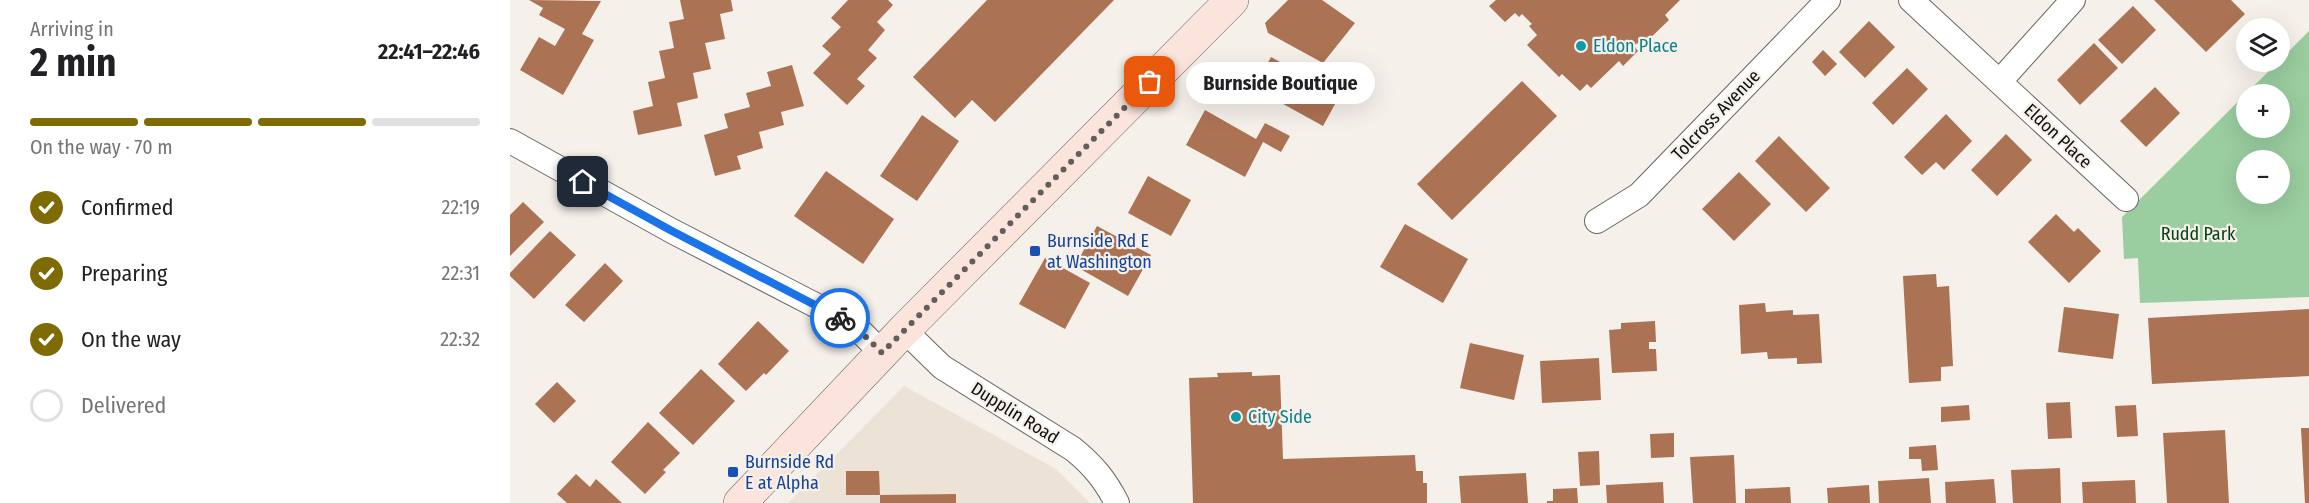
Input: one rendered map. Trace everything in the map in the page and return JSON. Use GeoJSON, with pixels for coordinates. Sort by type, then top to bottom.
{"type":"FeatureCollection","features":[{"type":"Feature","properties":{"kind":"main road"},"geometry":{"type":"LineString","coordinates":[[740,503],[893,341],[1232,0]]}},
{"type":"Feature","properties":{"kind":"street","name":"Tolcross Avenue"},"geometry":{"type":"LineString","coordinates":[[1597,221],[1639,195],[1828,0]]}},
{"type":"Feature","properties":{"kind":"street","name":"Eldon Place"},"geometry":{"type":"LineString","coordinates":[[1911,0],[2126,199]]}},
{"type":"Feature","properties":{"kind":"street"},"geometry":{"type":"LineString","coordinates":[[2000,81],[2073,0]]}},
{"type":"Feature","properties":{"kind":"street","name":"Dupplin Road"},"geometry":{"type":"LineString","coordinates":[[510,141],[672,231],[857,328],[893,341],[942,367],[1073,449],[1092,465],[1108,485],[1117,503]]}},
{"type":"Feature","properties":{"kind":"shaded area"},"geometry":{"type":"Polygon","coordinates":[[[904,386],[1056,469],[1090,503],[788,503],[904,386]]]}},
{"type":"Feature","properties":{"kind":"green space","name":"Rudd Park"},"geometry":{"type":"Polygon","coordinates":[[[2309,31],[2309,297],[2140,303],[2138,258],[2124,259],[2122,217],[2236,104],[2236,138],[2290,138],[2290,84],[2256,84],[2268,72],[2290,72],[2290,50],[2309,31]]]}},
{"type":"Feature","properties":{"kind":"building"},"geometry":{"type":"Polygon","coordinates":[[[529,0],[601,1],[582,34],[594,40],[563,95],[520,70],[539,37],[555,46],[565,29],[539,15],[543,8],[529,0]]]}},
{"type":"Feature","properties":{"kind":"building"},"geometry":{"type":"Polygon","coordinates":[[[680,0],[731,0],[733,11],[720,14],[725,39],[705,43],[711,69],[693,73],[698,98],[677,103],[682,126],[638,135],[633,111],[653,106],[648,82],[665,78],[659,51],[674,48],[669,22],[684,19],[680,0]]]}},
{"type":"Feature","properties":{"kind":"building"},"geometry":{"type":"Polygon","coordinates":[[[848,0],[888,0],[893,5],[877,22],[885,30],[868,50],[877,58],[857,79],[865,86],[847,105],[813,73],[831,54],[822,46],[841,27],[831,18],[848,0]]]}},
{"type":"Feature","properties":{"kind":"building"},"geometry":{"type":"Polygon","coordinates":[[[987,0],[1114,0],[995,122],[972,100],[955,118],[913,77],[987,0]]]}},
{"type":"Feature","properties":{"kind":"building"},"geometry":{"type":"Polygon","coordinates":[[[1288,0],[1322,0],[1355,23],[1323,63],[1268,33],[1265,23],[1288,0]]]}},
{"type":"Feature","properties":{"kind":"building","name":"Eldon Place"},"geometry":{"type":"Polygon","coordinates":[[[1496,0],[1680,0],[1665,15],[1669,20],[1641,47],[1637,43],[1634,46],[1638,51],[1623,66],[1619,61],[1591,88],[1587,84],[1580,91],[1562,74],[1559,77],[1527,45],[1537,35],[1529,26],[1532,24],[1522,14],[1519,17],[1515,13],[1505,22],[1489,6],[1496,0]]]}},
{"type":"Feature","properties":{"kind":"building"},"geometry":{"type":"Polygon","coordinates":[[[2154,0],[2231,0],[2245,14],[2241,18],[2236,18],[2236,23],[2206,52],[2154,0]]]}},
{"type":"Feature","properties":{"kind":"building"},"geometry":{"type":"Polygon","coordinates":[[[2133,6],[2156,30],[2122,64],[2098,40],[2133,6]]]}},
{"type":"Feature","properties":{"kind":"building"},"geometry":{"type":"Polygon","coordinates":[[[1869,21],[1895,47],[1865,78],[1839,52],[1869,21]]]}},
{"type":"Feature","properties":{"kind":"building"},"geometry":{"type":"Polygon","coordinates":[[[2094,43],[2118,68],[2080,105],[2057,80],[2094,43]]]}},
{"type":"Feature","properties":{"kind":"building"},"geometry":{"type":"Polygon","coordinates":[[[1823,50],[1837,64],[1825,76],[1812,62],[1823,50]]]}},
{"type":"Feature","properties":{"kind":"building"},"geometry":{"type":"Polygon","coordinates":[[[1271,57],[1340,95],[1323,126],[1254,88],[1271,57]]]}},
{"type":"Feature","properties":{"kind":"building"},"geometry":{"type":"Polygon","coordinates":[[[792,65],[804,106],[781,112],[784,125],[759,132],[763,148],[737,156],[741,169],[715,176],[704,135],[728,128],[724,114],[750,107],[746,93],[771,86],[767,72],[792,65]]]}},
{"type":"Feature","properties":{"kind":"building"},"geometry":{"type":"Polygon","coordinates":[[[1907,68],[1928,89],[1893,125],[1872,103],[1907,68]]]}},
{"type":"Feature","properties":{"kind":"building"},"geometry":{"type":"Polygon","coordinates":[[[1522,81],[1557,116],[1452,220],[1417,184],[1522,81]]]}},
{"type":"Feature","properties":{"kind":"building"},"geometry":{"type":"Polygon","coordinates":[[[2155,87],[2180,113],[2146,147],[2120,121],[2155,87]]]}},
{"type":"Feature","properties":{"kind":"building"},"geometry":{"type":"Polygon","coordinates":[[[1205,110],[1256,139],[1265,123],[1290,136],[1281,152],[1263,142],[1245,177],[1186,145],[1205,110]]]}},
{"type":"Feature","properties":{"kind":"building"},"geometry":{"type":"Polygon","coordinates":[[[1946,114],[1972,141],[1944,170],[1936,162],[1922,175],[1904,157],[1946,114]]]}},
{"type":"Feature","properties":{"kind":"building"},"geometry":{"type":"Polygon","coordinates":[[[922,115],[959,141],[917,201],[880,176],[922,115]]]}},
{"type":"Feature","properties":{"kind":"building"},"geometry":{"type":"Polygon","coordinates":[[[2006,134],[2032,160],[1997,196],[1971,170],[2006,134]]]}},
{"type":"Feature","properties":{"kind":"building"},"geometry":{"type":"Polygon","coordinates":[[[1779,136],[1830,188],[1806,212],[1755,161],[1779,136]]]}},
{"type":"Feature","properties":{"kind":"building"},"geometry":{"type":"Polygon","coordinates":[[[826,171],[894,219],[863,264],[794,216],[826,171]]]}},
{"type":"Feature","properties":{"kind":"building"},"geometry":{"type":"Polygon","coordinates":[[[1739,172],[1771,204],[1734,241],[1702,209],[1739,172]]]}},
{"type":"Feature","properties":{"kind":"building"},"geometry":{"type":"Polygon","coordinates":[[[1148,176],[1191,200],[1171,236],[1128,213],[1148,176]]]}},
{"type":"Feature","properties":{"kind":"building"},"geometry":{"type":"Polygon","coordinates":[[[523,202],[544,222],[510,256],[510,215],[523,202]]]}},
{"type":"Feature","properties":{"kind":"building"},"geometry":{"type":"Polygon","coordinates":[[[2056,214],[2074,232],[2078,228],[2101,251],[2069,283],[2028,242],[2056,214]]]}},
{"type":"Feature","properties":{"kind":"building"},"geometry":{"type":"Polygon","coordinates":[[[1405,224],[1468,259],[1443,303],[1380,267],[1405,224]]]}},
{"type":"Feature","properties":{"kind":"building"},"geometry":{"type":"Polygon","coordinates":[[[1097,226],[1151,255],[1128,296],[1075,266],[1097,226]]]}},
{"type":"Feature","properties":{"kind":"building"},"geometry":{"type":"Polygon","coordinates":[[[550,231],[576,255],[534,299],[510,276],[510,273],[550,231]]]}},
{"type":"Feature","properties":{"kind":"building"},"geometry":{"type":"Polygon","coordinates":[[[1045,258],[1090,283],[1065,329],[1019,304],[1045,258]]]}},
{"type":"Feature","properties":{"kind":"building"},"geometry":{"type":"Polygon","coordinates":[[[605,263],[623,281],[584,322],[565,305],[605,263]]]}},
{"type":"Feature","properties":{"kind":"building"},"geometry":{"type":"Polygon","coordinates":[[[1936,274],[1937,287],[1949,286],[1953,366],[1941,367],[1941,381],[1909,383],[1903,276],[1936,274]]]}},
{"type":"Feature","properties":{"kind":"building"},"geometry":{"type":"Polygon","coordinates":[[[1765,303],[1766,312],[1793,310],[1793,315],[1819,314],[1822,363],[1797,364],[1797,358],[1768,359],[1767,352],[1741,354],[1739,305],[1765,303]]]}},
{"type":"Feature","properties":{"kind":"building"},"geometry":{"type":"Polygon","coordinates":[[[2064,307],[2119,314],[2113,359],[2058,352],[2064,307]]]}},
{"type":"Feature","properties":{"kind":"building"},"geometry":{"type":"Polygon","coordinates":[[[2309,309],[2309,376],[2152,384],[2148,318],[2309,309]]]}},
{"type":"Feature","properties":{"kind":"building"},"geometry":{"type":"Polygon","coordinates":[[[758,321],[789,351],[766,375],[764,373],[746,391],[718,364],[758,321]]]}},
{"type":"Feature","properties":{"kind":"building"},"geometry":{"type":"Polygon","coordinates":[[[1655,321],[1656,342],[1649,342],[1649,349],[1656,349],[1657,371],[1612,373],[1609,330],[1621,329],[1621,323],[1655,321]]]}},
{"type":"Feature","properties":{"kind":"building"},"geometry":{"type":"Polygon","coordinates":[[[1470,343],[1524,355],[1514,400],[1460,388],[1470,343]]]}},
{"type":"Feature","properties":{"kind":"building"},"geometry":{"type":"Polygon","coordinates":[[[1599,358],[1601,400],[1542,403],[1540,361],[1599,358]]]}},
{"type":"Feature","properties":{"kind":"building"},"geometry":{"type":"Polygon","coordinates":[[[701,369],[735,401],[693,445],[659,413],[701,369]]]}},
{"type":"Feature","properties":{"kind":"building","name":"City Side"},"geometry":{"type":"Polygon","coordinates":[[[1252,372],[1252,376],[1280,375],[1283,459],[1415,455],[1416,471],[1423,471],[1423,483],[1427,483],[1427,503],[1193,503],[1189,378],[1218,377],[1217,373],[1252,372]]]}},
{"type":"Feature","properties":{"kind":"building"},"geometry":{"type":"Polygon","coordinates":[[[557,382],[576,401],[554,423],[535,404],[557,382]]]}},
{"type":"Feature","properties":{"kind":"building"},"geometry":{"type":"Polygon","coordinates":[[[2070,402],[2072,438],[2048,439],[2046,403],[2070,402]]]}},
{"type":"Feature","properties":{"kind":"building"},"geometry":{"type":"Polygon","coordinates":[[[1969,405],[1970,420],[1941,422],[1941,407],[1969,405]]]}},
{"type":"Feature","properties":{"kind":"building"},"geometry":{"type":"Polygon","coordinates":[[[2136,405],[2138,436],[2117,437],[2115,406],[2136,405]]]}},
{"type":"Feature","properties":{"kind":"building"},"geometry":{"type":"Polygon","coordinates":[[[648,422],[680,453],[663,470],[666,472],[645,494],[611,462],[648,422]]]}},
{"type":"Feature","properties":{"kind":"building"},"geometry":{"type":"Polygon","coordinates":[[[2301,428],[2309,428],[2309,503],[2305,503],[2301,428]]]}},
{"type":"Feature","properties":{"kind":"building"},"geometry":{"type":"Polygon","coordinates":[[[2225,430],[2229,503],[2167,503],[2163,433],[2225,430]]]}},
{"type":"Feature","properties":{"kind":"building"},"geometry":{"type":"Polygon","coordinates":[[[1674,433],[1674,457],[1651,458],[1650,434],[1674,433]]]}},
{"type":"Feature","properties":{"kind":"building"},"geometry":{"type":"Polygon","coordinates":[[[1936,445],[1938,470],[1922,471],[1921,459],[1909,459],[1909,447],[1936,445]]]}},
{"type":"Feature","properties":{"kind":"building"},"geometry":{"type":"Polygon","coordinates":[[[1599,451],[1600,485],[1580,486],[1578,452],[1599,451]]]}},
{"type":"Feature","properties":{"kind":"building"},"geometry":{"type":"Polygon","coordinates":[[[1734,455],[1736,503],[1693,503],[1690,457],[1734,455]]]}},
{"type":"Feature","properties":{"kind":"building"},"geometry":{"type":"Polygon","coordinates":[[[2060,468],[2061,503],[2013,503],[2011,470],[2060,468]]]}},
{"type":"Feature","properties":{"kind":"building"},"geometry":{"type":"Polygon","coordinates":[[[846,471],[879,471],[880,495],[846,495],[846,471]]]}},
{"type":"Feature","properties":{"kind":"building"},"geometry":{"type":"Polygon","coordinates":[[[1526,473],[1528,503],[1461,503],[1459,476],[1526,473]]]}},
{"type":"Feature","properties":{"kind":"building"},"geometry":{"type":"Polygon","coordinates":[[[576,474],[590,487],[596,479],[622,503],[567,503],[557,494],[576,474]]]}},
{"type":"Feature","properties":{"kind":"building"},"geometry":{"type":"Polygon","coordinates":[[[1929,478],[1931,503],[1879,503],[1878,481],[1929,478]]]}},
{"type":"Feature","properties":{"kind":"building"},"geometry":{"type":"Polygon","coordinates":[[[1994,479],[1996,503],[1946,503],[1945,482],[1994,479]]]}},
{"type":"Feature","properties":{"kind":"building"},"geometry":{"type":"Polygon","coordinates":[[[2135,480],[2136,503],[2083,503],[2082,482],[2135,480]]]}},
{"type":"Feature","properties":{"kind":"building"},"geometry":{"type":"Polygon","coordinates":[[[1663,482],[1664,503],[1607,503],[1606,485],[1663,482]]]}},
{"type":"Feature","properties":{"kind":"building"},"geometry":{"type":"Polygon","coordinates":[[[1869,485],[1870,503],[1828,503],[1827,488],[1869,485]]]}},
{"type":"Feature","properties":{"kind":"building"},"geometry":{"type":"Polygon","coordinates":[[[1790,487],[1791,503],[1745,503],[1745,489],[1790,487]]]}},
{"type":"Feature","properties":{"kind":"building"},"geometry":{"type":"Polygon","coordinates":[[[1577,488],[1578,503],[1547,503],[1547,501],[1553,501],[1553,489],[1577,488]]]}},
{"type":"Feature","properties":{"kind":"building"},"geometry":{"type":"Polygon","coordinates":[[[956,494],[956,503],[880,503],[880,495],[956,494]]]}},
{"type":"Feature","properties":{"kind":"way so far"},"geometry":{"type":"LineString","coordinates":[[840,318],[857,328],[882,353],[1150,82]]}},
{"type":"Feature","properties":{"kind":"place","name":"Eldon Place"},"geometry":{"type":"Point","coordinates":[1581,46]}},
{"type":"Feature","properties":{"kind":"place","name":"Burnside Boutique"},"geometry":{"type":"Point","coordinates":[1150,82]}},
{"type":"Feature","properties":{"kind":"place","name":"Burnside Rd E at Washington"},"geometry":{"type":"Point","coordinates":[1035,251]}},
{"type":"Feature","properties":{"kind":"place","name":"City Side"},"geometry":{"type":"Point","coordinates":[1236,417]}},
{"type":"Feature","properties":{"kind":"place","name":"Burnside Rd E at Alpha"},"geometry":{"type":"Point","coordinates":[733,472]}},
{"type":"Feature","properties":{"kind":"route"},"geometry":{"type":"LineString","coordinates":[[583,182],[840,318]]}}]}
